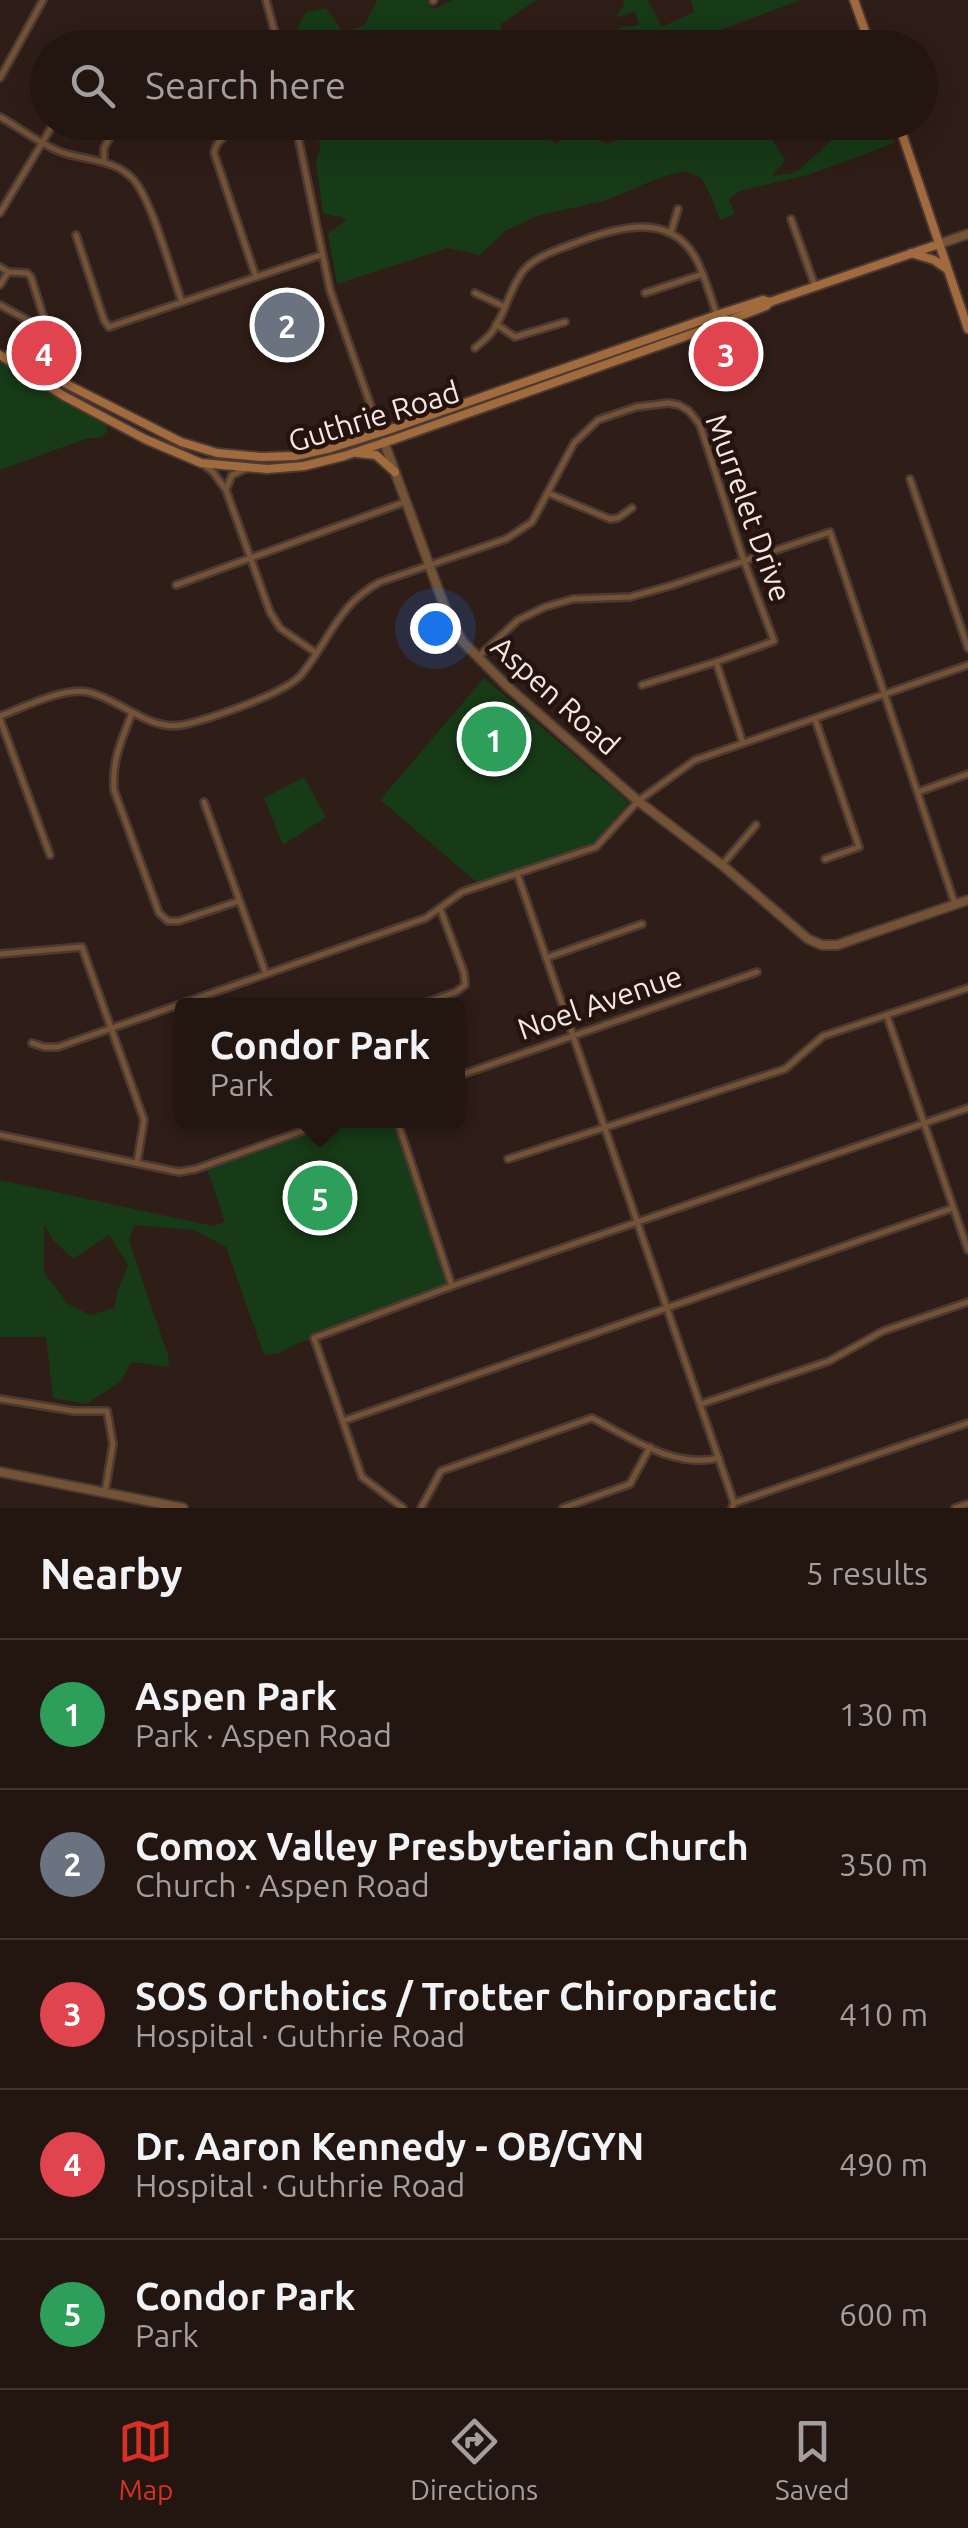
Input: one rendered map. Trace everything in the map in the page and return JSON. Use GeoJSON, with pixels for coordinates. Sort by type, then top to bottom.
{"type":"FeatureCollection","features":[{"type":"Feature","properties":{"kind":"main road"},"geometry":{"type":"LineString","coordinates":[[854,0],[865,30]]}},
{"type":"Feature","properties":{"kind":"main road"},"geometry":{"type":"LineString","coordinates":[[904,140],[968,330]]}},
{"type":"Feature","properties":{"kind":"main road","name":"Guthrie Road"},"geometry":{"type":"LineString","coordinates":[[0,353],[78,388],[181,442],[216,453],[295,456],[766,306],[939,244]]}},
{"type":"Feature","properties":{"kind":"main road"},"geometry":{"type":"LineString","coordinates":[[911,254],[948,269]]}},
{"type":"Feature","properties":{"kind":"main road","name":"Guthrie Road"},"geometry":{"type":"LineString","coordinates":[[0,353],[64,396],[202,463],[252,468],[304,466],[384,442],[718,319]]}},
{"type":"Feature","properties":{"kind":"main road"},"geometry":{"type":"LineString","coordinates":[[353,452],[376,455],[394,472]]}},
{"type":"Feature","properties":{"kind":"street"},"geometry":{"type":"LineString","coordinates":[[0,78],[43,0]]}},
{"type":"Feature","properties":{"kind":"street"},"geometry":{"type":"LineString","coordinates":[[266,0],[274,30]]}},
{"type":"Feature","properties":{"kind":"street"},"geometry":{"type":"LineString","coordinates":[[0,117],[30,135]]}},
{"type":"Feature","properties":{"kind":"street"},"geometry":{"type":"LineString","coordinates":[[39,140],[64,153],[104,161],[133,180],[154,221],[182,302]]}},
{"type":"Feature","properties":{"kind":"street"},"geometry":{"type":"LineString","coordinates":[[104,161],[108,140]]}},
{"type":"Feature","properties":{"kind":"street"},"geometry":{"type":"LineString","coordinates":[[219,140],[214,152],[216,162],[256,277]]}},
{"type":"Feature","properties":{"kind":"street","name":"Aspen Road"},"geometry":{"type":"LineString","coordinates":[[299,140],[330,290],[428,566],[463,642],[638,801],[722,865],[808,939],[822,946],[837,945],[955,904]]}},
{"type":"Feature","properties":{"kind":"street"},"geometry":{"type":"LineString","coordinates":[[0,214],[42,142]]}},
{"type":"Feature","properties":{"kind":"street"},"geometry":{"type":"LineString","coordinates":[[671,232],[678,209]]}},
{"type":"Feature","properties":{"kind":"street"},"geometry":{"type":"LineString","coordinates":[[791,219],[815,286]]}},
{"type":"Feature","properties":{"kind":"street"},"geometry":{"type":"LineString","coordinates":[[476,348],[492,332],[526,267],[541,257],[628,226],[651,226],[671,232],[694,255],[718,319]]}},
{"type":"Feature","properties":{"kind":"street"},"geometry":{"type":"LineString","coordinates":[[76,234],[109,327],[321,254]]}},
{"type":"Feature","properties":{"kind":"street","name":"Guthrie Road"},"geometry":{"type":"LineString","coordinates":[[939,244],[968,234]]}},
{"type":"Feature","properties":{"kind":"street"},"geometry":{"type":"LineString","coordinates":[[0,268],[31,277],[48,331]]}},
{"type":"Feature","properties":{"kind":"street"},"geometry":{"type":"LineString","coordinates":[[0,286],[8,272]]}},
{"type":"Feature","properties":{"kind":"street"},"geometry":{"type":"LineString","coordinates":[[645,293],[702,274]]}},
{"type":"Feature","properties":{"kind":"street"},"geometry":{"type":"LineString","coordinates":[[475,293],[504,307]]}},
{"type":"Feature","properties":{"kind":"street"},"geometry":{"type":"LineString","coordinates":[[0,304],[75,346]]}},
{"type":"Feature","properties":{"kind":"street"},"geometry":{"type":"LineString","coordinates":[[496,324],[516,337],[564,322]]}},
{"type":"Feature","properties":{"kind":"street","name":"Murrelet Drive"},"geometry":{"type":"LineString","coordinates":[[0,717],[69,692],[89,692],[163,726],[181,725],[278,692],[300,676],[350,602],[362,592],[380,582],[506,538],[532,522],[574,442],[598,420],[657,404],[679,405],[689,410],[700,425],[774,641],[716,662]]}},
{"type":"Feature","properties":{"kind":"street"},"geometry":{"type":"LineString","coordinates":[[202,463],[226,490],[270,612],[280,628],[316,653]]}},
{"type":"Feature","properties":{"kind":"street"},"geometry":{"type":"LineString","coordinates":[[226,490],[232,476],[252,468]]}},
{"type":"Feature","properties":{"kind":"street"},"geometry":{"type":"LineString","coordinates":[[910,480],[968,648]]}},
{"type":"Feature","properties":{"kind":"street"},"geometry":{"type":"LineString","coordinates":[[548,493],[610,519],[632,508]]}},
{"type":"Feature","properties":{"kind":"street"},"geometry":{"type":"LineString","coordinates":[[176,585],[405,502]]}},
{"type":"Feature","properties":{"kind":"street"},"geometry":{"type":"LineString","coordinates":[[477,658],[518,620],[545,607],[572,599],[630,596],[673,585],[827,532],[955,904],[968,900]]}},
{"type":"Feature","properties":{"kind":"street"},"geometry":{"type":"LineString","coordinates":[[642,685],[716,662],[743,743]]}},
{"type":"Feature","properties":{"kind":"street"},"geometry":{"type":"LineString","coordinates":[[204,998],[426,918],[462,892],[596,846],[638,801],[687,764],[968,666]]}},
{"type":"Feature","properties":{"kind":"street"},"geometry":{"type":"LineString","coordinates":[[133,712],[115,754],[114,790],[159,913],[168,921],[179,921],[239,901]]}},
{"type":"Feature","properties":{"kind":"street"},"geometry":{"type":"LineString","coordinates":[[0,717],[50,855]]}},
{"type":"Feature","properties":{"kind":"street"},"geometry":{"type":"LineString","coordinates":[[815,718],[859,846],[824,859]]}},
{"type":"Feature","properties":{"kind":"street"},"geometry":{"type":"LineString","coordinates":[[918,792],[968,774]]}},
{"type":"Feature","properties":{"kind":"street"},"geometry":{"type":"LineString","coordinates":[[204,802],[266,974]]}},
{"type":"Feature","properties":{"kind":"street"},"geometry":{"type":"LineString","coordinates":[[722,865],[756,826]]}},
{"type":"Feature","properties":{"kind":"street"},"geometry":{"type":"LineString","coordinates":[[516,873],[733,1505],[968,1423]]}},
{"type":"Feature","properties":{"kind":"street"},"geometry":{"type":"LineString","coordinates":[[439,998],[465,985],[440,908]]}},
{"type":"Feature","properties":{"kind":"street"},"geometry":{"type":"LineString","coordinates":[[546,958],[642,924]]}},
{"type":"Feature","properties":{"kind":"street"},"geometry":{"type":"LineString","coordinates":[[0,954],[82,947],[144,1120],[137,1163]]}},
{"type":"Feature","properties":{"kind":"street","name":"Noel Avenue"},"geometry":{"type":"LineString","coordinates":[[465,1074],[756,972]]}},
{"type":"Feature","properties":{"kind":"street"},"geometry":{"type":"LineString","coordinates":[[508,1159],[785,1069],[824,1036],[968,988]]}},
{"type":"Feature","properties":{"kind":"street"},"geometry":{"type":"LineString","coordinates":[[32,1042],[44,1048],[58,1047],[175,1008]]}},
{"type":"Feature","properties":{"kind":"street"},"geometry":{"type":"LineString","coordinates":[[887,1016],[968,1250]]}},
{"type":"Feature","properties":{"kind":"street"},"geometry":{"type":"LineString","coordinates":[[404,1508],[362,1477],[314,1338],[452,1286],[968,1108]]}},
{"type":"Feature","properties":{"kind":"street"},"geometry":{"type":"LineString","coordinates":[[0,1135],[179,1172],[310,1128]]}},
{"type":"Feature","properties":{"kind":"street"},"geometry":{"type":"LineString","coordinates":[[400,1128],[452,1286]]}},
{"type":"Feature","properties":{"kind":"street"},"geometry":{"type":"LineString","coordinates":[[343,1421],[953,1208]]}},
{"type":"Feature","properties":{"kind":"street"},"geometry":{"type":"LineString","coordinates":[[700,1404],[830,1361],[884,1331],[968,1302]]}},
{"type":"Feature","properties":{"kind":"street"},"geometry":{"type":"LineString","coordinates":[[0,1399],[74,1411],[107,1411],[113,1444],[105,1492]]}},
{"type":"Feature","properties":{"kind":"street"},"geometry":{"type":"LineString","coordinates":[[422,1508],[441,1471],[592,1418],[678,1459],[701,1462],[718,1458]]}},
{"type":"Feature","properties":{"kind":"street"},"geometry":{"type":"LineString","coordinates":[[562,1508],[630,1484],[650,1447]]}},
{"type":"Feature","properties":{"kind":"street"},"geometry":{"type":"LineString","coordinates":[[0,1472],[183,1508]]}},
{"type":"Feature","properties":{"kind":"street"},"geometry":{"type":"LineString","coordinates":[[955,1508],[968,1504]]}},
{"type":"Feature","properties":{"kind":"green space"},"geometry":{"type":"Polygon","coordinates":[[[377,0],[426,0],[433,9],[453,0],[537,0],[501,24],[501,30],[351,30],[364,26],[377,0]]]}},
{"type":"Feature","properties":{"kind":"green space"},"geometry":{"type":"Polygon","coordinates":[[[623,0],[648,0],[662,27],[694,12],[691,0],[801,0],[723,30],[619,30],[639,25],[635,12],[616,17],[623,0]]]}},
{"type":"Feature","properties":{"kind":"green space"},"geometry":{"type":"Polygon","coordinates":[[[326,8],[341,30],[296,30],[306,12],[326,8]]]}},
{"type":"Feature","properties":{"kind":"green space"},"geometry":{"type":"Polygon","coordinates":[[[318,140],[550,140],[557,144],[560,140],[600,140],[607,144],[618,140],[772,140],[785,160],[772,176],[797,171],[831,140],[894,143],[811,174],[740,191],[729,199],[735,214],[720,220],[701,178],[685,171],[607,200],[537,216],[505,231],[480,255],[448,248],[337,284],[328,234],[347,219],[323,213],[316,164],[321,144],[318,140]]]}},
{"type":"Feature","properties":{"kind":"green space"},"geometry":{"type":"Polygon","coordinates":[[[0,355],[106,417],[107,432],[0,470],[0,355]]]}},
{"type":"Feature","properties":{"kind":"green space"},"geometry":{"type":"Polygon","coordinates":[[[484,678],[629,802],[592,845],[479,884],[380,800],[484,678]]]}},
{"type":"Feature","properties":{"kind":"green space"},"geometry":{"type":"Polygon","coordinates":[[[304,777],[326,817],[283,845],[264,798],[304,777]]]}},
{"type":"Feature","properties":{"kind":"green space"},"geometry":{"type":"Polygon","coordinates":[[[313,1128],[399,1128],[452,1286],[280,1353],[264,1355],[226,1247],[194,1230],[134,1225],[129,1241],[169,1367],[132,1362],[120,1382],[86,1404],[53,1398],[46,1337],[0,1337],[0,1180],[213,1226],[225,1222],[206,1166],[313,1128]],[[44,1225],[44,1272],[67,1303],[90,1315],[114,1308],[128,1265],[109,1235],[73,1259],[44,1225]]]}},
{"type":"Feature","properties":{"kind":"place","name":"Comox Valley Presbyterian Church"},"geometry":{"type":"Point","coordinates":[287,325]}},
{"type":"Feature","properties":{"kind":"place","name":"Dr. Aaron Kennedy - OB/GYN"},"geometry":{"type":"Point","coordinates":[44,353]}},
{"type":"Feature","properties":{"kind":"place","name":"SOS Orthotics / Trotter Chiropractic"},"geometry":{"type":"Point","coordinates":[726,354]}},
{"type":"Feature","properties":{"kind":"place","name":"Aspen Park"},"geometry":{"type":"Point","coordinates":[494,739]}},
{"type":"Feature","properties":{"kind":"place","name":"Condor Park"},"geometry":{"type":"Point","coordinates":[320,1198]}}]}
